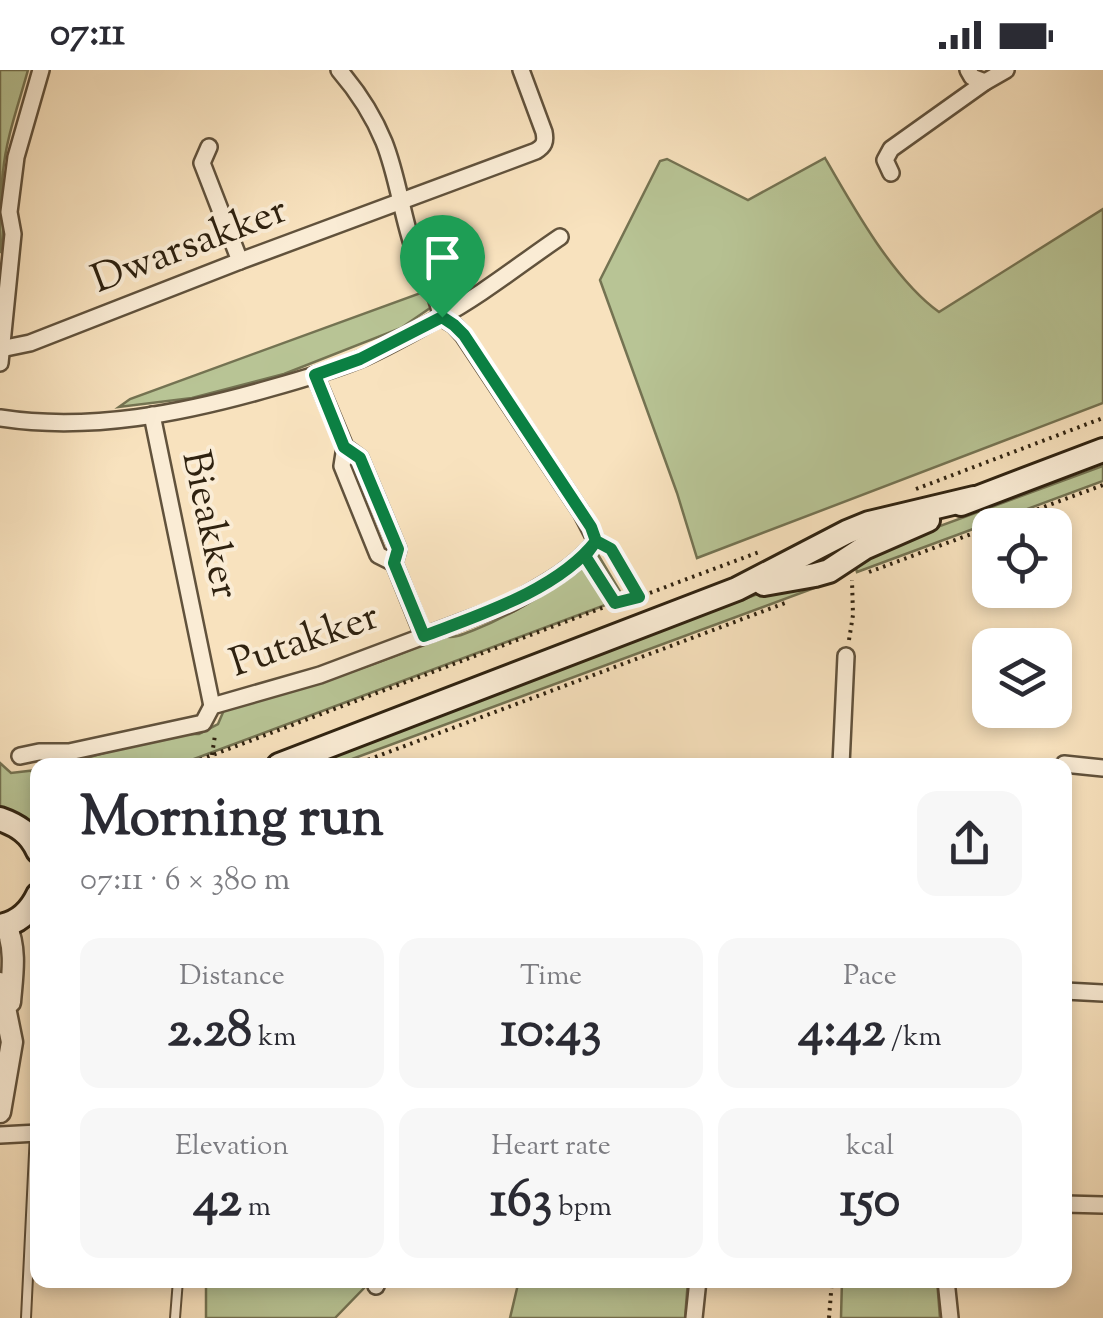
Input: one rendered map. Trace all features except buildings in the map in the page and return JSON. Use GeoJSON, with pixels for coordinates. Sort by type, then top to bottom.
{"type":"FeatureCollection","features":[{"type":"Feature","properties":{"kind":"main road"},"geometry":{"type":"LineString","coordinates":[[297,758],[737,589],[869,523],[974,498],[1103,450]]}},
{"type":"Feature","properties":{"kind":"main road"},"geometry":{"type":"LineString","coordinates":[[0,818],[30,838]]}},
{"type":"Feature","properties":{"kind":"main road"},"geometry":{"type":"LineString","coordinates":[[3,926],[30,910]]}},
{"type":"Feature","properties":{"kind":"street"},"geometry":{"type":"LineString","coordinates":[[1,356],[5,266],[14,234],[9,212],[16,157],[42,70]]}},
{"type":"Feature","properties":{"kind":"street"},"geometry":{"type":"LineString","coordinates":[[339,70],[360,94],[385,144],[404,221],[417,258],[438,298],[442,317],[464,335],[591,527],[596,541]]}},
{"type":"Feature","properties":{"kind":"street","name":"Dwarsakker"},"geometry":{"type":"LineString","coordinates":[[1,356],[542,148],[546,141],[544,132],[521,70]]}},
{"type":"Feature","properties":{"kind":"street"},"geometry":{"type":"LineString","coordinates":[[968,70],[972,77],[985,82]]}},
{"type":"Feature","properties":{"kind":"street"},"geometry":{"type":"LineString","coordinates":[[891,174],[885,160],[891,149],[1006,70]]}},
{"type":"Feature","properties":{"kind":"street"},"geometry":{"type":"LineString","coordinates":[[209,147],[202,163],[240,261]]}},
{"type":"Feature","properties":{"kind":"street"},"geometry":{"type":"LineString","coordinates":[[185,156],[202,163]]}},
{"type":"Feature","properties":{"kind":"street"},"geometry":{"type":"LineString","coordinates":[[0,418],[82,421],[152,415],[232,399],[315,375],[360,359],[442,317],[560,237]]}},
{"type":"Feature","properties":{"kind":"street"},"geometry":{"type":"LineString","coordinates":[[315,375],[344,447],[360,458],[398,549],[394,563],[424,636]]}},
{"type":"Feature","properties":{"kind":"street","name":"Bieakker"},"geometry":{"type":"LineString","coordinates":[[152,415],[212,706]]}},
{"type":"Feature","properties":{"kind":"street","name":"Putakker"},"geometry":{"type":"LineString","coordinates":[[20,756],[69,752],[203,723],[212,706],[320,675],[509,604],[585,556],[596,541]]}},
{"type":"Feature","properties":{"kind":"street"},"geometry":{"type":"LineString","coordinates":[[840,758],[846,656]]}},
{"type":"Feature","properties":{"kind":"street"},"geometry":{"type":"LineString","coordinates":[[1072,765],[1103,768]]}},
{"type":"Feature","properties":{"kind":"street"},"geometry":{"type":"LineString","coordinates":[[3,926],[12,938],[8,1019]]}},
{"type":"Feature","properties":{"kind":"street"},"geometry":{"type":"LineString","coordinates":[[0,983],[12,1042],[0,1112]]}},
{"type":"Feature","properties":{"kind":"street"},"geometry":{"type":"LineString","coordinates":[[1072,992],[1103,994]]}},
{"type":"Feature","properties":{"kind":"street"},"geometry":{"type":"LineString","coordinates":[[0,1135],[30,1133]]}},
{"type":"Feature","properties":{"kind":"street"},"geometry":{"type":"LineString","coordinates":[[1072,1204],[1103,1206]]}},
{"type":"Feature","properties":{"kind":"street"},"geometry":{"type":"LineString","coordinates":[[694,1318],[697,1288]]}},
{"type":"Feature","properties":{"kind":"street"},"geometry":{"type":"LineString","coordinates":[[947,1288],[950,1318]]}},
{"type":"Feature","properties":{"kind":"lane"},"geometry":{"type":"LineString","coordinates":[[26,1318],[30,1288]]}},
{"type":"Feature","properties":{"kind":"lane"},"geometry":{"type":"LineString","coordinates":[[175,1318],[177,1288]]}},
{"type":"Feature","properties":{"kind":"path"},"geometry":{"type":"LineString","coordinates":[[1041,508],[1103,485]]}},
{"type":"Feature","properties":{"kind":"path"},"geometry":{"type":"LineString","coordinates":[[868,572],[972,534]]}},
{"type":"Feature","properties":{"kind":"path"},"geometry":{"type":"LineString","coordinates":[[205,758],[639,597],[611,549],[596,541]]}},
{"type":"Feature","properties":{"kind":"path"},"geometry":{"type":"LineString","coordinates":[[585,556],[615,603]]}},
{"type":"Feature","properties":{"kind":"path"},"geometry":{"type":"LineString","coordinates":[[846,656],[854,615],[852,578]]}},
{"type":"Feature","properties":{"kind":"path"},"geometry":{"type":"LineString","coordinates":[[373,758],[796,598]]}},
{"type":"Feature","properties":{"kind":"path"},"geometry":{"type":"LineString","coordinates":[[829,1318],[831,1288]]}},
{"type":"Feature","properties":{"kind":"green space"},"geometry":{"type":"Polygon","coordinates":[[[0,70],[28,70],[5,159],[0,253],[0,70]]]}},
{"type":"Feature","properties":{"kind":"green space"},"geometry":{"type":"Polygon","coordinates":[[[825,158],[891,262],[939,312],[1103,209],[1103,403],[697,558],[600,280],[660,161],[667,159],[748,200],[825,158]]]}},
{"type":"Feature","properties":{"kind":"green space"},"geometry":{"type":"Polygon","coordinates":[[[426,291],[433,306],[401,328],[284,374],[192,398],[119,407],[130,399],[426,291]]]}},
{"type":"Feature","properties":{"kind":"green space"},"geometry":{"type":"Polygon","coordinates":[[[1103,466],[1103,481],[1030,508],[989,508],[1103,466]]]}},
{"type":"Feature","properties":{"kind":"green space"},"geometry":{"type":"Polygon","coordinates":[[[972,514],[972,529],[857,572],[853,558],[972,514]]]}},
{"type":"Feature","properties":{"kind":"green space"},"geometry":{"type":"Polygon","coordinates":[[[597,553],[624,598],[197,758],[86,758],[170,734],[199,734],[218,724],[224,710],[350,672],[443,636],[474,630],[553,586],[597,553]]]}},
{"type":"Feature","properties":{"kind":"green space"},"geometry":{"type":"Polygon","coordinates":[[[832,566],[836,580],[355,758],[322,758],[832,566]]]}},
{"type":"Feature","properties":{"kind":"green space"},"geometry":{"type":"Polygon","coordinates":[[[0,763],[11,773],[30,771],[30,821],[0,807],[0,763]]]}},
{"type":"Feature","properties":{"kind":"green space"},"geometry":{"type":"Polygon","coordinates":[[[206,1288],[364,1288],[335,1318],[206,1318],[206,1288]]]}},
{"type":"Feature","properties":{"kind":"green space"},"geometry":{"type":"Polygon","coordinates":[[[517,1288],[687,1288],[685,1318],[510,1318],[517,1288]]]}},
{"type":"Feature","properties":{"kind":"green space"},"geometry":{"type":"Polygon","coordinates":[[[842,1288],[938,1288],[940,1318],[841,1318],[842,1288]]]}},
{"type":"Feature","properties":{"kind":"route"},"geometry":{"type":"LineString","coordinates":[[442,317],[360,359],[315,375],[344,447],[360,458],[398,549],[394,563],[424,636],[532,592],[585,556],[596,541],[611,549],[639,597],[615,603],[585,556],[596,541],[591,527],[464,335],[442,317]]}}]}
